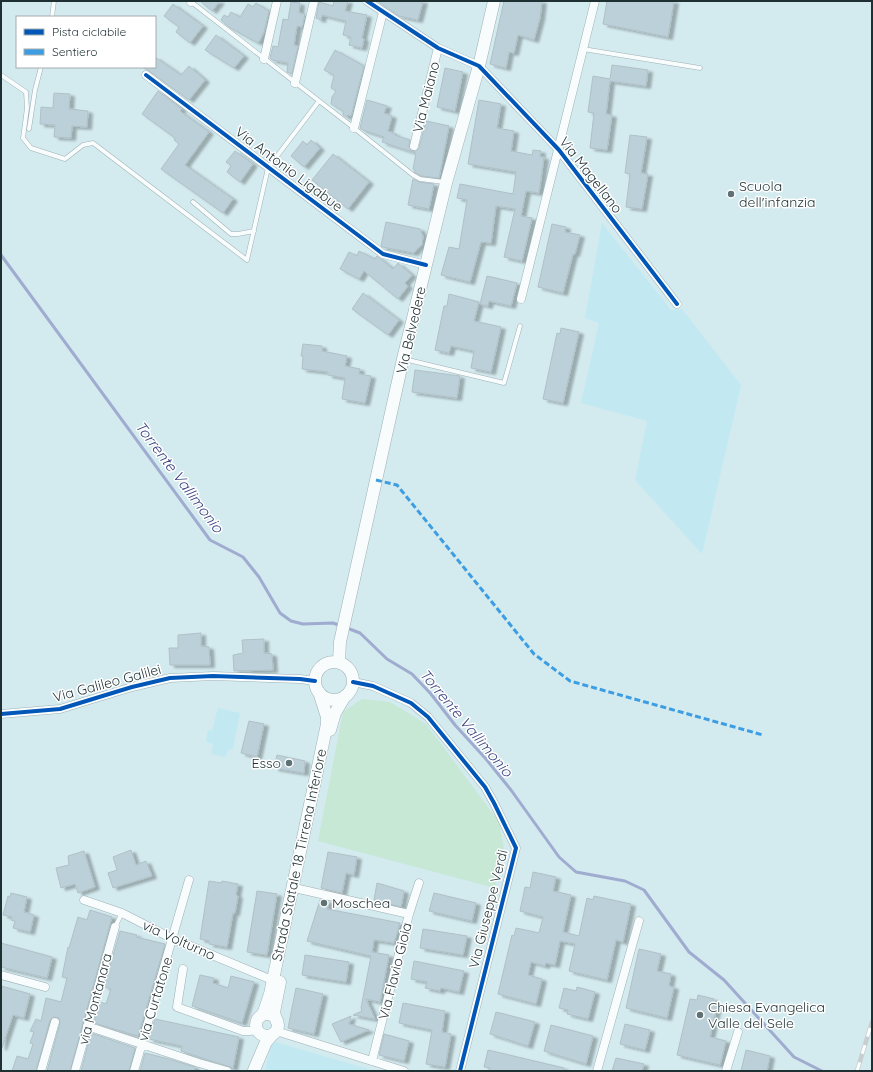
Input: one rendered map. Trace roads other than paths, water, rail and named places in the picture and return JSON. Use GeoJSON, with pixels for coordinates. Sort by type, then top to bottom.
{"type":"FeatureCollection","features":[{"type":"Feature","properties":{"kind":"main road","name":"Via Belvedere"},"geometry":{"type":"LineString","coordinates":[[339,662],[340,642],[426,265],[446,183],[479,66],[494,1]]}},
{"type":"Feature","properties":{"kind":"main road"},"geometry":{"type":"LineString","coordinates":[[345,696],[336,700],[323,696],[317,687],[318,670],[322,666],[333,662],[339,662],[344,664],[351,672],[353,682]]}},
{"type":"Feature","properties":{"kind":"main road","name":"Strada Statale 18 Tirrena Inferiore"},"geometry":{"type":"LineString","coordinates":[[253,1070],[274,1029],[274,1012],[332,721],[353,682]]}},
{"type":"Feature","properties":{"kind":"main road","name":"Strada Statale 18 Tirrena Inferiore"},"geometry":{"type":"LineString","coordinates":[[253,1070],[259,1051],[256,1023],[266,1004],[272,980],[327,724],[327,716],[317,687]]}},
{"type":"Feature","properties":{"kind":"main road"},"geometry":{"type":"LineString","coordinates":[[258,1031],[265,1036],[274,1029],[274,1017],[268,1015],[260,1017]]}},
{"type":"Feature","properties":{"kind":"street"},"geometry":{"type":"LineString","coordinates":[[264,59],[277,1]]}},
{"type":"Feature","properties":{"kind":"street"},"geometry":{"type":"LineString","coordinates":[[295,83],[314,1]]}},
{"type":"Feature","properties":{"kind":"street"},"geometry":{"type":"LineString","coordinates":[[367,1],[438,48],[479,66]]}},
{"type":"Feature","properties":{"kind":"street"},"geometry":{"type":"LineString","coordinates":[[521,299],[595,1]]}},
{"type":"Feature","properties":{"kind":"street"},"geometry":{"type":"LineString","coordinates":[[354,128],[383,12]]}},
{"type":"Feature","properties":{"kind":"street","name":"Via Maiano"},"geometry":{"type":"LineString","coordinates":[[414,146],[438,48]]}},
{"type":"Feature","properties":{"kind":"street","name":"Via Magellano"},"geometry":{"type":"LineString","coordinates":[[479,66],[559,150],[677,304]]}},
{"type":"Feature","properties":{"kind":"street","name":"Via Antonio Ligabue"},"geometry":{"type":"LineString","coordinates":[[146,75],[383,254],[426,265]]}},
{"type":"Feature","properties":{"kind":"street","name":"Via Galileo Galilei"},"geometry":{"type":"LineString","coordinates":[[1,714],[60,709],[132,687],[170,678],[213,676],[300,679],[317,687]]}},
{"type":"Feature","properties":{"kind":"street","name":"Via Giuseppe Verdi"},"geometry":{"type":"LineString","coordinates":[[353,682],[372,686],[411,703],[428,717],[485,787],[494,802],[516,848],[460,1071]]}},
{"type":"Feature","properties":{"kind":"street","name":"via Curtatone"},"geometry":{"type":"LineString","coordinates":[[134,1071],[189,880]]}},
{"type":"Feature","properties":{"kind":"street","name":"Via Flavio Gioia"},"geometry":{"type":"LineString","coordinates":[[372,1061],[409,914],[419,883]]}},
{"type":"Feature","properties":{"kind":"street"},"geometry":{"type":"LineString","coordinates":[[299,890],[409,914]]}},
{"type":"Feature","properties":{"kind":"street","name":"via Volturno"},"geometry":{"type":"LineString","coordinates":[[84,900],[122,913],[173,938],[272,980]]}},
{"type":"Feature","properties":{"kind":"street"},"geometry":{"type":"LineString","coordinates":[[596,1071],[639,921]]}},
{"type":"Feature","properties":{"kind":"street","name":"via Montanara"},"geometry":{"type":"LineString","coordinates":[[75,1071],[115,927]]}},
{"type":"Feature","properties":{"kind":"street"},"geometry":{"type":"LineString","coordinates":[[182,969],[177,1007],[235,1028],[258,1031]]}},
{"type":"Feature","properties":{"kind":"street"},"geometry":{"type":"LineString","coordinates":[[1,975],[45,987]]}},
{"type":"Feature","properties":{"kind":"street"},"geometry":{"type":"LineString","coordinates":[[41,1071],[56,1022]]}},
{"type":"Feature","properties":{"kind":"street"},"geometry":{"type":"LineString","coordinates":[[87,1026],[141,1043],[198,1067],[227,1071]]}},
{"type":"Feature","properties":{"kind":"street"},"geometry":{"type":"LineString","coordinates":[[274,1029],[404,1071]]}},
{"type":"Feature","properties":{"kind":"street"},"geometry":{"type":"LineString","coordinates":[[726,1071],[738,1032]]}},
{"type":"Feature","properties":{"kind":"lane"},"geometry":{"type":"LineString","coordinates":[[52,16],[54,1]]}},
{"type":"Feature","properties":{"kind":"lane"},"geometry":{"type":"LineString","coordinates":[[190,1],[413,175],[420,179],[446,183]]}},
{"type":"Feature","properties":{"kind":"lane"},"geometry":{"type":"LineString","coordinates":[[583,49],[700,68]]}},
{"type":"Feature","properties":{"kind":"lane"},"geometry":{"type":"LineString","coordinates":[[29,129],[35,90],[41,68]]}},
{"type":"Feature","properties":{"kind":"lane"},"geometry":{"type":"LineString","coordinates":[[1,75],[26,92],[27,108],[23,138],[31,148],[66,159],[83,145],[93,143],[247,260],[268,168],[319,101]]}},
{"type":"Feature","properties":{"kind":"lane"},"geometry":{"type":"LineString","coordinates":[[193,202],[231,234],[254,231]]}},
{"type":"Feature","properties":{"kind":"lane"},"geometry":{"type":"LineString","coordinates":[[404,359],[504,383],[520,326]]}},
{"type":"Feature","properties":{"kind":"lane"},"geometry":{"type":"LineString","coordinates":[[115,927],[122,913]]}},
{"type":"Feature","properties":{"kind":"waterway","name":"Torrente Vallimonio"},"geometry":{"type":"LineString","coordinates":[[1,255],[210,540],[243,557],[259,577],[280,613],[291,621],[303,624],[333,623],[341,626]]}},
{"type":"Feature","properties":{"kind":"waterway","name":"Torrente Vallimonio"},"geometry":{"type":"LineString","coordinates":[[347,628],[360,633],[387,659],[412,674],[431,694],[455,725],[486,759],[511,790],[559,857],[576,872],[625,881],[644,890],[689,952],[724,980],[794,1057],[822,1071]]}},
{"type":"Feature","properties":{"kind":"railway"},"geometry":{"type":"LineString","coordinates":[[857,1071],[872,1022]]}},
{"type":"Feature","properties":{"kind":"place","name":"Scuola dell'infanzia"},"geometry":{"type":"Point","coordinates":[731,194]}},
{"type":"Feature","properties":{"kind":"place","name":"Esso"},"geometry":{"type":"Point","coordinates":[289,763]}},
{"type":"Feature","properties":{"kind":"place","name":"Moschea"},"geometry":{"type":"Point","coordinates":[324,903]}},
{"type":"Feature","properties":{"kind":"place","name":"Chiesa Evangelica Valle del Sele"},"geometry":{"type":"Point","coordinates":[700,1015]}}]}
